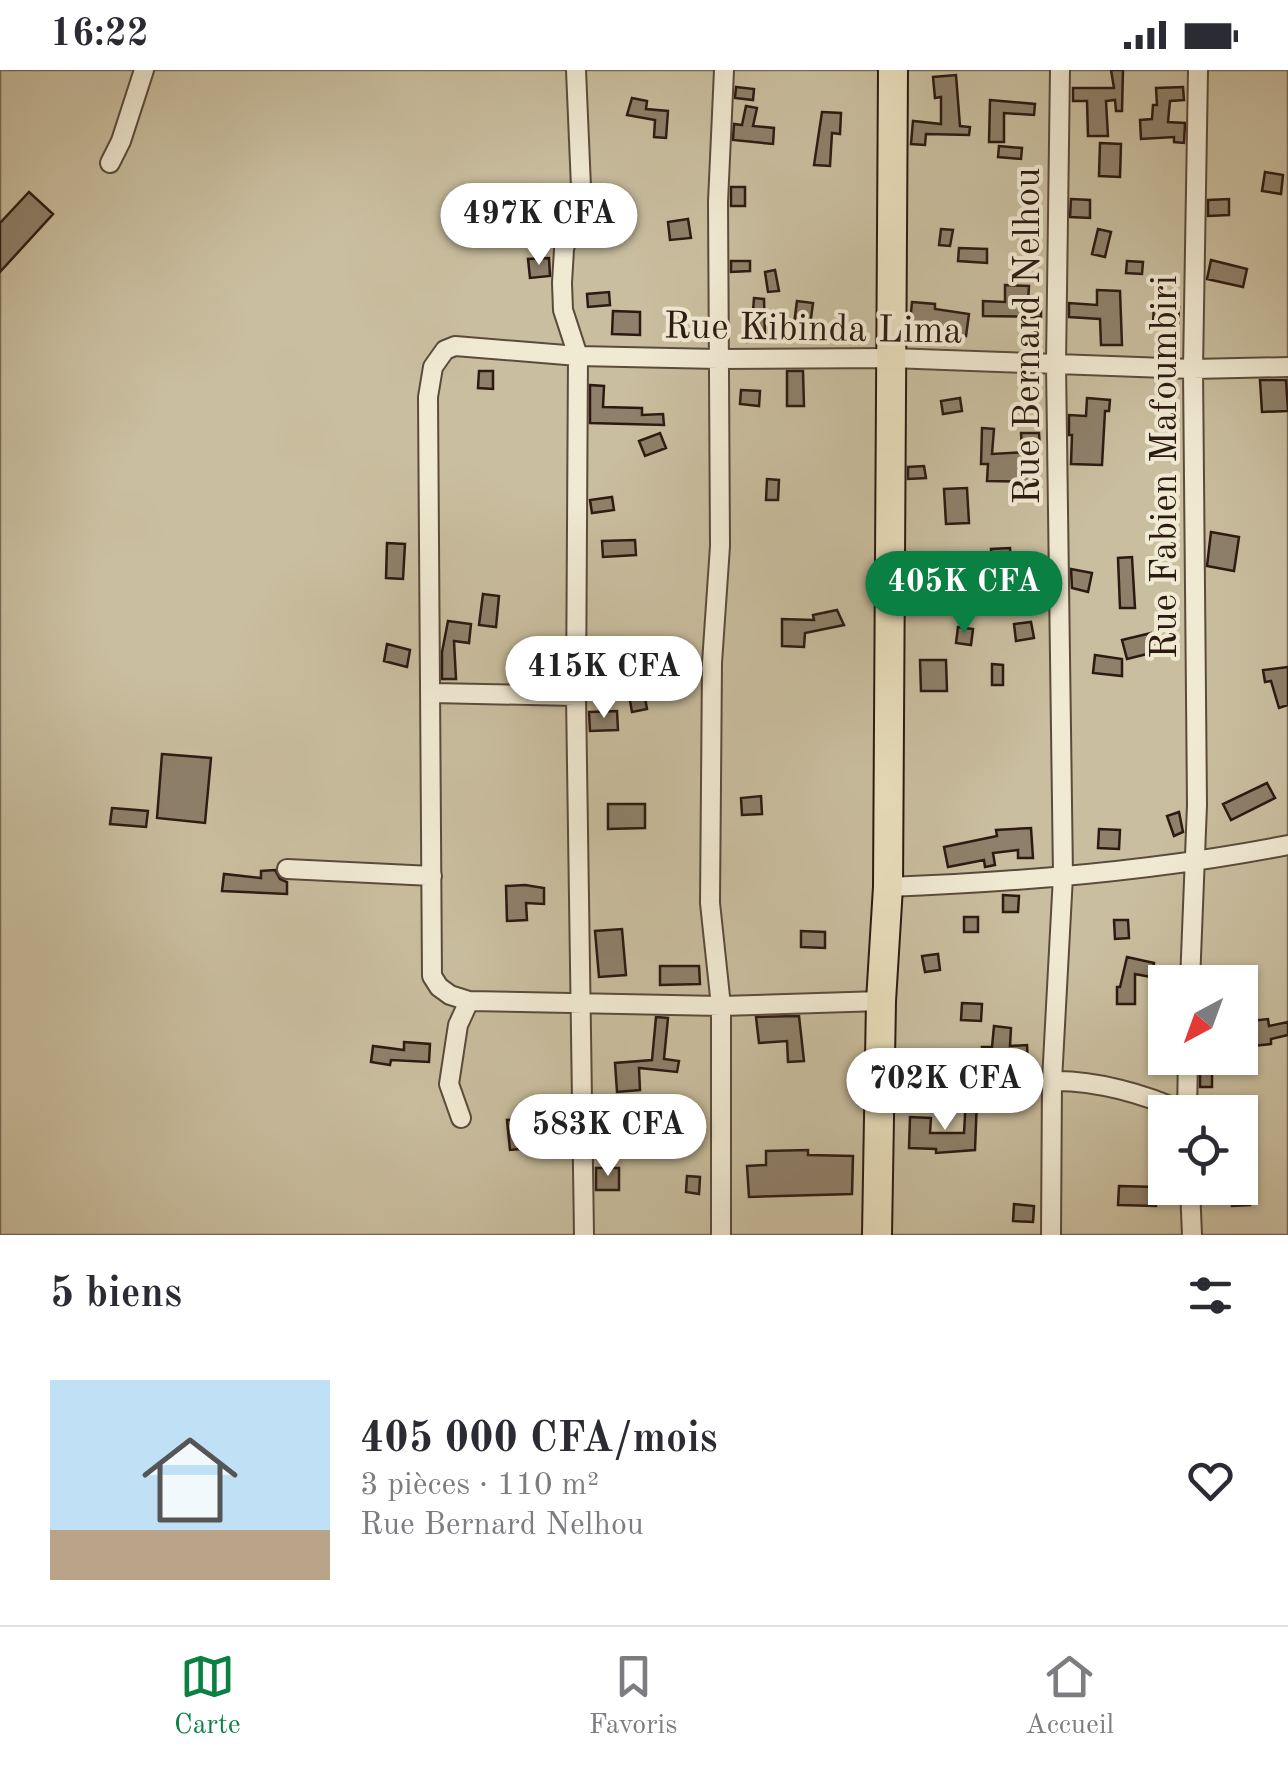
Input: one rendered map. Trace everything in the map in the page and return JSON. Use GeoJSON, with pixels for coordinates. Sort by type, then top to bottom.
{"type":"FeatureCollection","features":[{"type":"Feature","properties":{"kind":"highway"},"geometry":{"type":"LineString","coordinates":[[878,1235],[880,1001],[888,887],[892,70]]}},
{"type":"Feature","properties":{"kind":"street"},"geometry":{"type":"LineString","coordinates":[[110,163],[144,70]]}},
{"type":"Feature","properties":{"kind":"street"},"geometry":{"type":"LineString","coordinates":[[576,70],[580,187],[564,248],[562,283],[563,310],[578,356],[578,1005],[584,1235]]}},
{"type":"Feature","properties":{"kind":"street"},"geometry":{"type":"LineString","coordinates":[[721,1235],[721,1006],[710,903],[712,663],[720,546],[718,202],[724,70]]}},
{"type":"Feature","properties":{"kind":"street","name":"Rue Bernard Nelhou"},"geometry":{"type":"LineString","coordinates":[[1051,1235],[1052,1081],[1063,876],[1056,364],[1060,70]]}},
{"type":"Feature","properties":{"kind":"street","name":"Rue Fabien Mafoumbiri"},"geometry":{"type":"LineString","coordinates":[[1190,965],[1197,805],[1193,369],[1198,70]]}},
{"type":"Feature","properties":{"kind":"street","name":"Rue Kibinda Lima"},"geometry":{"type":"LineString","coordinates":[[469,1001],[450,995],[432,976],[428,416],[433,367],[445,350],[455,346],[578,356],[891,358],[1193,369],[1288,367]]}},
{"type":"Feature","properties":{"kind":"street"},"geometry":{"type":"LineString","coordinates":[[432,693],[576,696]]}},
{"type":"Feature","properties":{"kind":"street"},"geometry":{"type":"LineString","coordinates":[[888,887],[1192,864],[1288,846]]}},
{"type":"Feature","properties":{"kind":"street"},"geometry":{"type":"LineString","coordinates":[[287,870],[432,876]]}},
{"type":"Feature","properties":{"kind":"street"},"geometry":{"type":"LineString","coordinates":[[461,1118],[449,1084],[458,1025],[469,1001],[721,1006],[880,1001]]}},
{"type":"Feature","properties":{"kind":"street"},"geometry":{"type":"LineString","coordinates":[[1052,1081],[1077,1080],[1148,1099]]}},
{"type":"Feature","properties":{"kind":"street"},"geometry":{"type":"LineString","coordinates":[[1191,1205],[1192,1235]]}},
{"type":"Feature","properties":{"kind":"shaded area"},"geometry":{"type":"Polygon","coordinates":[[[0,70],[1288,70],[1288,1235],[0,1235],[0,70]]]}},
{"type":"Feature","properties":{"kind":"building"},"geometry":{"type":"Polygon","coordinates":[[[1111,70],[1123,70],[1122,111],[1116,111],[1115,100],[1106,101],[1108,136],[1088,136],[1087,101],[1073,101],[1073,88],[1114,88],[1111,70]]]}},
{"type":"Feature","properties":{"kind":"building"},"geometry":{"type":"Polygon","coordinates":[[[956,75],[960,126],[970,127],[969,135],[926,134],[925,145],[911,144],[913,121],[941,124],[941,97],[935,98],[933,77],[956,75]]]}},
{"type":"Feature","properties":{"kind":"building"},"geometry":{"type":"Polygon","coordinates":[[[736,87],[754,89],[753,100],[735,98],[736,87]]]}},
{"type":"Feature","properties":{"kind":"building"},"geometry":{"type":"Polygon","coordinates":[[[1183,87],[1184,100],[1170,101],[1168,122],[1185,123],[1184,143],[1174,142],[1174,137],[1141,139],[1140,120],[1152,119],[1153,105],[1157,105],[1156,88],[1183,87]]]}},
{"type":"Feature","properties":{"kind":"building"},"geometry":{"type":"Polygon","coordinates":[[[632,98],[647,101],[646,109],[668,111],[666,138],[654,137],[655,120],[627,115],[632,98]]]}},
{"type":"Feature","properties":{"kind":"building"},"geometry":{"type":"Polygon","coordinates":[[[990,100],[1035,104],[1034,115],[1004,113],[1004,142],[989,142],[990,100]]]}},
{"type":"Feature","properties":{"kind":"building"},"geometry":{"type":"Polygon","coordinates":[[[746,106],[757,108],[753,126],[774,128],[773,144],[733,140],[734,124],[742,125],[746,106]]]}},
{"type":"Feature","properties":{"kind":"building"},"geometry":{"type":"Polygon","coordinates":[[[822,112],[841,113],[840,134],[832,133],[830,166],[814,165],[822,112]]]}},
{"type":"Feature","properties":{"kind":"building"},"geometry":{"type":"Polygon","coordinates":[[[1100,143],[1121,144],[1120,177],[1099,176],[1100,143]]]}},
{"type":"Feature","properties":{"kind":"building"},"geometry":{"type":"Polygon","coordinates":[[[999,146],[1022,148],[1021,159],[998,157],[999,146]]]}},
{"type":"Feature","properties":{"kind":"building"},"geometry":{"type":"Polygon","coordinates":[[[1265,172],[1283,175],[1281,194],[1262,191],[1265,172]]]}},
{"type":"Feature","properties":{"kind":"building"},"geometry":{"type":"Polygon","coordinates":[[[731,187],[745,187],[745,206],[731,206],[731,187]]]}},
{"type":"Feature","properties":{"kind":"building"},"geometry":{"type":"Polygon","coordinates":[[[29,192],[53,214],[0,272],[0,223],[29,192]]]}},
{"type":"Feature","properties":{"kind":"building"},"geometry":{"type":"Polygon","coordinates":[[[609,196],[611,214],[588,216],[591,198],[609,196]]]}},
{"type":"Feature","properties":{"kind":"building"},"geometry":{"type":"Polygon","coordinates":[[[1071,199],[1090,200],[1090,218],[1070,217],[1071,199]]]}},
{"type":"Feature","properties":{"kind":"building"},"geometry":{"type":"Polygon","coordinates":[[[1229,199],[1229,215],[1208,216],[1208,200],[1229,199]]]}},
{"type":"Feature","properties":{"kind":"building"},"geometry":{"type":"Polygon","coordinates":[[[688,219],[691,238],[670,240],[668,222],[688,219]]]}},
{"type":"Feature","properties":{"kind":"building"},"geometry":{"type":"Polygon","coordinates":[[[941,229],[953,230],[950,246],[939,245],[941,229]]]}},
{"type":"Feature","properties":{"kind":"building"},"geometry":{"type":"Polygon","coordinates":[[[1098,229],[1111,232],[1105,257],[1092,254],[1098,229]]]}},
{"type":"Feature","properties":{"kind":"building"},"geometry":{"type":"Polygon","coordinates":[[[959,248],[987,249],[987,263],[958,261],[959,248]]]}},
{"type":"Feature","properties":{"kind":"building"},"geometry":{"type":"Polygon","coordinates":[[[549,258],[550,276],[530,278],[528,259],[549,258]]]}},
{"type":"Feature","properties":{"kind":"building"},"geometry":{"type":"Polygon","coordinates":[[[1211,260],[1247,269],[1243,287],[1207,279],[1211,260]]]}},
{"type":"Feature","properties":{"kind":"building"},"geometry":{"type":"Polygon","coordinates":[[[731,261],[750,261],[750,271],[731,272],[731,261]]]}},
{"type":"Feature","properties":{"kind":"building"},"geometry":{"type":"Polygon","coordinates":[[[1127,261],[1143,262],[1142,274],[1126,273],[1127,261]]]}},
{"type":"Feature","properties":{"kind":"building"},"geometry":{"type":"Polygon","coordinates":[[[775,270],[779,291],[768,292],[765,272],[775,270]]]}},
{"type":"Feature","properties":{"kind":"building"},"geometry":{"type":"Polygon","coordinates":[[[1005,285],[1029,286],[1028,302],[1041,303],[1041,317],[983,316],[983,301],[1005,302],[1005,285]]]}},
{"type":"Feature","properties":{"kind":"building"},"geometry":{"type":"Polygon","coordinates":[[[1097,290],[1120,291],[1122,345],[1101,345],[1100,319],[1069,317],[1069,303],[1097,305],[1097,290]]]}},
{"type":"Feature","properties":{"kind":"building"},"geometry":{"type":"Polygon","coordinates":[[[609,292],[610,305],[588,307],[587,294],[609,292]]]}},
{"type":"Feature","properties":{"kind":"building"},"geometry":{"type":"Polygon","coordinates":[[[754,298],[764,299],[765,340],[747,342],[744,325],[752,324],[754,298]]]}},
{"type":"Feature","properties":{"kind":"building"},"geometry":{"type":"Polygon","coordinates":[[[797,301],[813,303],[810,326],[794,324],[797,301]]]}},
{"type":"Feature","properties":{"kind":"building"},"geometry":{"type":"Polygon","coordinates":[[[912,302],[969,314],[966,336],[933,331],[933,336],[909,334],[912,302]]]}},
{"type":"Feature","properties":{"kind":"building"},"geometry":{"type":"Polygon","coordinates":[[[1154,305],[1179,307],[1178,326],[1153,324],[1154,305]]]}},
{"type":"Feature","properties":{"kind":"building"},"geometry":{"type":"Polygon","coordinates":[[[613,311],[640,312],[640,335],[612,334],[613,311]]]}},
{"type":"Feature","properties":{"kind":"building"},"geometry":{"type":"Polygon","coordinates":[[[479,371],[493,371],[493,389],[478,388],[479,371]]]}},
{"type":"Feature","properties":{"kind":"building"},"geometry":{"type":"Polygon","coordinates":[[[787,371],[803,371],[804,406],[787,406],[787,371]]]}},
{"type":"Feature","properties":{"kind":"building"},"geometry":{"type":"Polygon","coordinates":[[[1260,380],[1286,380],[1288,411],[1262,412],[1260,380]]]}},
{"type":"Feature","properties":{"kind":"building"},"geometry":{"type":"Polygon","coordinates":[[[590,385],[604,386],[603,407],[642,408],[642,415],[663,414],[664,425],[590,423],[590,385]]]}},
{"type":"Feature","properties":{"kind":"building"},"geometry":{"type":"Polygon","coordinates":[[[741,390],[760,391],[759,406],[740,404],[741,390]]]}},
{"type":"Feature","properties":{"kind":"building"},"geometry":{"type":"Polygon","coordinates":[[[960,398],[962,411],[943,414],[941,401],[960,398]]]}},
{"type":"Feature","properties":{"kind":"building"},"geometry":{"type":"Polygon","coordinates":[[[1087,398],[1110,400],[1109,411],[1105,411],[1102,465],[1071,464],[1069,415],[1086,416],[1087,398]]]}},
{"type":"Feature","properties":{"kind":"building"},"geometry":{"type":"Polygon","coordinates":[[[982,428],[994,429],[992,454],[1027,452],[1028,471],[1037,471],[1037,482],[987,481],[988,464],[981,464],[982,428]]]}},
{"type":"Feature","properties":{"kind":"building"},"geometry":{"type":"Polygon","coordinates":[[[660,433],[666,448],[645,456],[639,441],[660,433]]]}},
{"type":"Feature","properties":{"kind":"building"},"geometry":{"type":"Polygon","coordinates":[[[1021,433],[1039,433],[1040,449],[1022,449],[1021,433]]]}},
{"type":"Feature","properties":{"kind":"building"},"geometry":{"type":"Polygon","coordinates":[[[924,466],[926,478],[908,479],[908,467],[924,466]]]}},
{"type":"Feature","properties":{"kind":"building"},"geometry":{"type":"Polygon","coordinates":[[[767,479],[779,480],[778,500],[766,500],[767,479]]]}},
{"type":"Feature","properties":{"kind":"building"},"geometry":{"type":"Polygon","coordinates":[[[967,488],[969,523],[946,524],[944,489],[967,488]]]}},
{"type":"Feature","properties":{"kind":"building"},"geometry":{"type":"Polygon","coordinates":[[[612,497],[614,510],[592,513],[590,500],[612,497]]]}},
{"type":"Feature","properties":{"kind":"building"},"geometry":{"type":"Polygon","coordinates":[[[1211,532],[1239,537],[1234,571],[1207,566],[1211,532]]]}},
{"type":"Feature","properties":{"kind":"building"},"geometry":{"type":"Polygon","coordinates":[[[635,540],[636,555],[603,557],[602,541],[635,540]]]}},
{"type":"Feature","properties":{"kind":"building"},"geometry":{"type":"Polygon","coordinates":[[[387,543],[405,544],[403,579],[386,578],[387,543]]]}},
{"type":"Feature","properties":{"kind":"building"},"geometry":{"type":"Polygon","coordinates":[[[1010,548],[1011,561],[992,562],[991,549],[1010,548]]]}},
{"type":"Feature","properties":{"kind":"building"},"geometry":{"type":"Polygon","coordinates":[[[931,554],[928,610],[907,609],[908,555],[931,554]]]}},
{"type":"Feature","properties":{"kind":"building"},"geometry":{"type":"Polygon","coordinates":[[[1132,557],[1135,608],[1120,608],[1118,558],[1132,557]]]}},
{"type":"Feature","properties":{"kind":"building"},"geometry":{"type":"Polygon","coordinates":[[[1071,569],[1092,573],[1088,592],[1072,588],[1071,569]]]}},
{"type":"Feature","properties":{"kind":"building"},"geometry":{"type":"Polygon","coordinates":[[[1020,593],[1021,612],[1004,613],[1004,594],[1020,593]]]}},
{"type":"Feature","properties":{"kind":"building"},"geometry":{"type":"Polygon","coordinates":[[[483,594],[499,596],[496,627],[479,625],[483,594]]]}},
{"type":"Feature","properties":{"kind":"building"},"geometry":{"type":"Polygon","coordinates":[[[837,610],[844,625],[805,633],[804,647],[782,646],[782,619],[814,620],[813,615],[837,610]]]}},
{"type":"Feature","properties":{"kind":"building"},"geometry":{"type":"Polygon","coordinates":[[[448,621],[471,624],[469,643],[454,641],[456,679],[442,679],[448,621]]]}},
{"type":"Feature","properties":{"kind":"building"},"geometry":{"type":"Polygon","coordinates":[[[1031,622],[1034,638],[1016,641],[1014,624],[1031,622]]]}},
{"type":"Feature","properties":{"kind":"building"},"geometry":{"type":"Polygon","coordinates":[[[958,627],[973,629],[971,645],[956,643],[958,627]]]}},
{"type":"Feature","properties":{"kind":"building"},"geometry":{"type":"Polygon","coordinates":[[[1151,633],[1155,652],[1127,659],[1122,640],[1151,633]]]}},
{"type":"Feature","properties":{"kind":"building"},"geometry":{"type":"Polygon","coordinates":[[[387,644],[410,650],[407,667],[384,661],[387,644]]]}},
{"type":"Feature","properties":{"kind":"building"},"geometry":{"type":"Polygon","coordinates":[[[1095,655],[1122,659],[1122,676],[1093,673],[1095,655]]]}},
{"type":"Feature","properties":{"kind":"building"},"geometry":{"type":"Polygon","coordinates":[[[920,660],[946,660],[947,691],[921,691],[920,660]]]}},
{"type":"Feature","properties":{"kind":"building"},"geometry":{"type":"Polygon","coordinates":[[[992,664],[1003,665],[1003,685],[992,685],[992,664]]]}},
{"type":"Feature","properties":{"kind":"building"},"geometry":{"type":"Polygon","coordinates":[[[1288,667],[1288,705],[1279,708],[1271,681],[1265,682],[1263,670],[1288,667]]]}},
{"type":"Feature","properties":{"kind":"building"},"geometry":{"type":"Polygon","coordinates":[[[642,681],[647,709],[632,712],[627,684],[642,681]]]}},
{"type":"Feature","properties":{"kind":"building"},"geometry":{"type":"Polygon","coordinates":[[[617,711],[618,730],[590,731],[589,712],[617,711]]]}},
{"type":"Feature","properties":{"kind":"building"},"geometry":{"type":"Polygon","coordinates":[[[162,754],[211,758],[205,823],[157,818],[162,754]]]}},
{"type":"Feature","properties":{"kind":"building"},"geometry":{"type":"Polygon","coordinates":[[[1267,783],[1275,798],[1231,820],[1223,804],[1267,783]]]}},
{"type":"Feature","properties":{"kind":"building"},"geometry":{"type":"Polygon","coordinates":[[[761,796],[762,814],[742,815],[741,798],[761,796]]]}},
{"type":"Feature","properties":{"kind":"building"},"geometry":{"type":"Polygon","coordinates":[[[608,804],[645,804],[645,828],[608,829],[608,804]]]}},
{"type":"Feature","properties":{"kind":"building"},"geometry":{"type":"Polygon","coordinates":[[[112,808],[148,811],[146,827],[110,824],[112,808]]]}},
{"type":"Feature","properties":{"kind":"building"},"geometry":{"type":"Polygon","coordinates":[[[1179,812],[1183,832],[1174,836],[1167,816],[1179,812]]]}},
{"type":"Feature","properties":{"kind":"building"},"geometry":{"type":"Polygon","coordinates":[[[1031,828],[1033,858],[1018,858],[1018,850],[993,853],[995,865],[985,867],[984,860],[948,867],[944,847],[997,836],[996,830],[1031,828]]]}},
{"type":"Feature","properties":{"kind":"building"},"geometry":{"type":"Polygon","coordinates":[[[1099,829],[1120,830],[1119,849],[1098,848],[1099,829]]]}},
{"type":"Feature","properties":{"kind":"building"},"geometry":{"type":"Polygon","coordinates":[[[275,870],[287,882],[287,894],[222,891],[224,874],[261,878],[261,871],[275,870]]]}},
{"type":"Feature","properties":{"kind":"building"},"geometry":{"type":"Polygon","coordinates":[[[506,886],[544,888],[544,904],[526,903],[527,920],[507,921],[506,886]]]}},
{"type":"Feature","properties":{"kind":"building"},"geometry":{"type":"Polygon","coordinates":[[[1003,895],[1019,896],[1018,912],[1003,912],[1003,895]]]}},
{"type":"Feature","properties":{"kind":"building"},"geometry":{"type":"Polygon","coordinates":[[[964,917],[978,917],[978,932],[964,932],[964,917]]]}},
{"type":"Feature","properties":{"kind":"building"},"geometry":{"type":"Polygon","coordinates":[[[1114,920],[1128,920],[1129,938],[1115,939],[1114,920]]]}},
{"type":"Feature","properties":{"kind":"building"},"geometry":{"type":"Polygon","coordinates":[[[622,929],[626,975],[599,977],[595,931],[622,929]]]}},
{"type":"Feature","properties":{"kind":"building"},"geometry":{"type":"Polygon","coordinates":[[[801,931],[825,932],[825,948],[801,947],[801,931]]]}},
{"type":"Feature","properties":{"kind":"building"},"geometry":{"type":"Polygon","coordinates":[[[938,954],[940,970],[925,972],[922,956],[938,954]]]}},
{"type":"Feature","properties":{"kind":"building"},"geometry":{"type":"Polygon","coordinates":[[[1127,957],[1154,963],[1148,965],[1148,976],[1135,974],[1135,1004],[1117,1004],[1127,957]]]}},
{"type":"Feature","properties":{"kind":"building"},"geometry":{"type":"Polygon","coordinates":[[[660,966],[699,966],[700,984],[660,985],[660,966]]]}},
{"type":"Feature","properties":{"kind":"building"},"geometry":{"type":"Polygon","coordinates":[[[962,1003],[982,1004],[981,1021],[961,1020],[962,1003]]]}},
{"type":"Feature","properties":{"kind":"building"},"geometry":{"type":"Polygon","coordinates":[[[799,1016],[804,1061],[788,1062],[787,1041],[759,1043],[756,1017],[799,1016]]]}},
{"type":"Feature","properties":{"kind":"building"},"geometry":{"type":"Polygon","coordinates":[[[656,1017],[668,1018],[664,1059],[679,1061],[677,1072],[639,1068],[640,1090],[617,1092],[615,1063],[652,1060],[656,1017]]]}},
{"type":"Feature","properties":{"kind":"building"},"geometry":{"type":"Polygon","coordinates":[[[1268,1019],[1269,1026],[1288,1022],[1288,1035],[1258,1045],[1258,1020],[1268,1019]]]}},
{"type":"Feature","properties":{"kind":"building"},"geometry":{"type":"Polygon","coordinates":[[[994,1026],[1011,1028],[1010,1046],[1027,1045],[1028,1066],[1016,1067],[1015,1057],[982,1054],[982,1047],[992,1047],[994,1026]]]}},
{"type":"Feature","properties":{"kind":"building"},"geometry":{"type":"Polygon","coordinates":[[[404,1042],[430,1044],[429,1062],[371,1062],[373,1046],[404,1050],[404,1042]]]}},
{"type":"Feature","properties":{"kind":"building"},"geometry":{"type":"Polygon","coordinates":[[[957,1055],[972,1057],[971,1077],[956,1076],[957,1055]]]}},
{"type":"Feature","properties":{"kind":"building"},"geometry":{"type":"Polygon","coordinates":[[[1200,1075],[1212,1075],[1212,1087],[1200,1087],[1200,1075]]]}},
{"type":"Feature","properties":{"kind":"building"},"geometry":{"type":"Polygon","coordinates":[[[966,1098],[977,1098],[975,1150],[936,1153],[936,1149],[909,1148],[910,1117],[931,1118],[930,1133],[964,1133],[966,1098]]]}},
{"type":"Feature","properties":{"kind":"building"},"geometry":{"type":"Polygon","coordinates":[[[528,1118],[531,1148],[510,1150],[507,1120],[528,1118]]]}},
{"type":"Feature","properties":{"kind":"building"},"geometry":{"type":"Polygon","coordinates":[[[808,1150],[808,1155],[853,1156],[852,1194],[749,1197],[747,1166],[766,1165],[766,1151],[808,1150]]]}},
{"type":"Feature","properties":{"kind":"building"},"geometry":{"type":"Polygon","coordinates":[[[596,1168],[619,1168],[619,1190],[596,1190],[596,1168]]]}},
{"type":"Feature","properties":{"kind":"building"},"geometry":{"type":"Polygon","coordinates":[[[687,1176],[700,1177],[699,1194],[686,1192],[687,1176]]]}},
{"type":"Feature","properties":{"kind":"building"},"geometry":{"type":"Polygon","coordinates":[[[1119,1186],[1148,1187],[1148,1205],[1156,1205],[1156,1206],[1118,1205],[1119,1186]]]}},
{"type":"Feature","properties":{"kind":"building"},"geometry":{"type":"Polygon","coordinates":[[[1014,1204],[1034,1206],[1033,1222],[1013,1221],[1014,1204]]]}}]}
